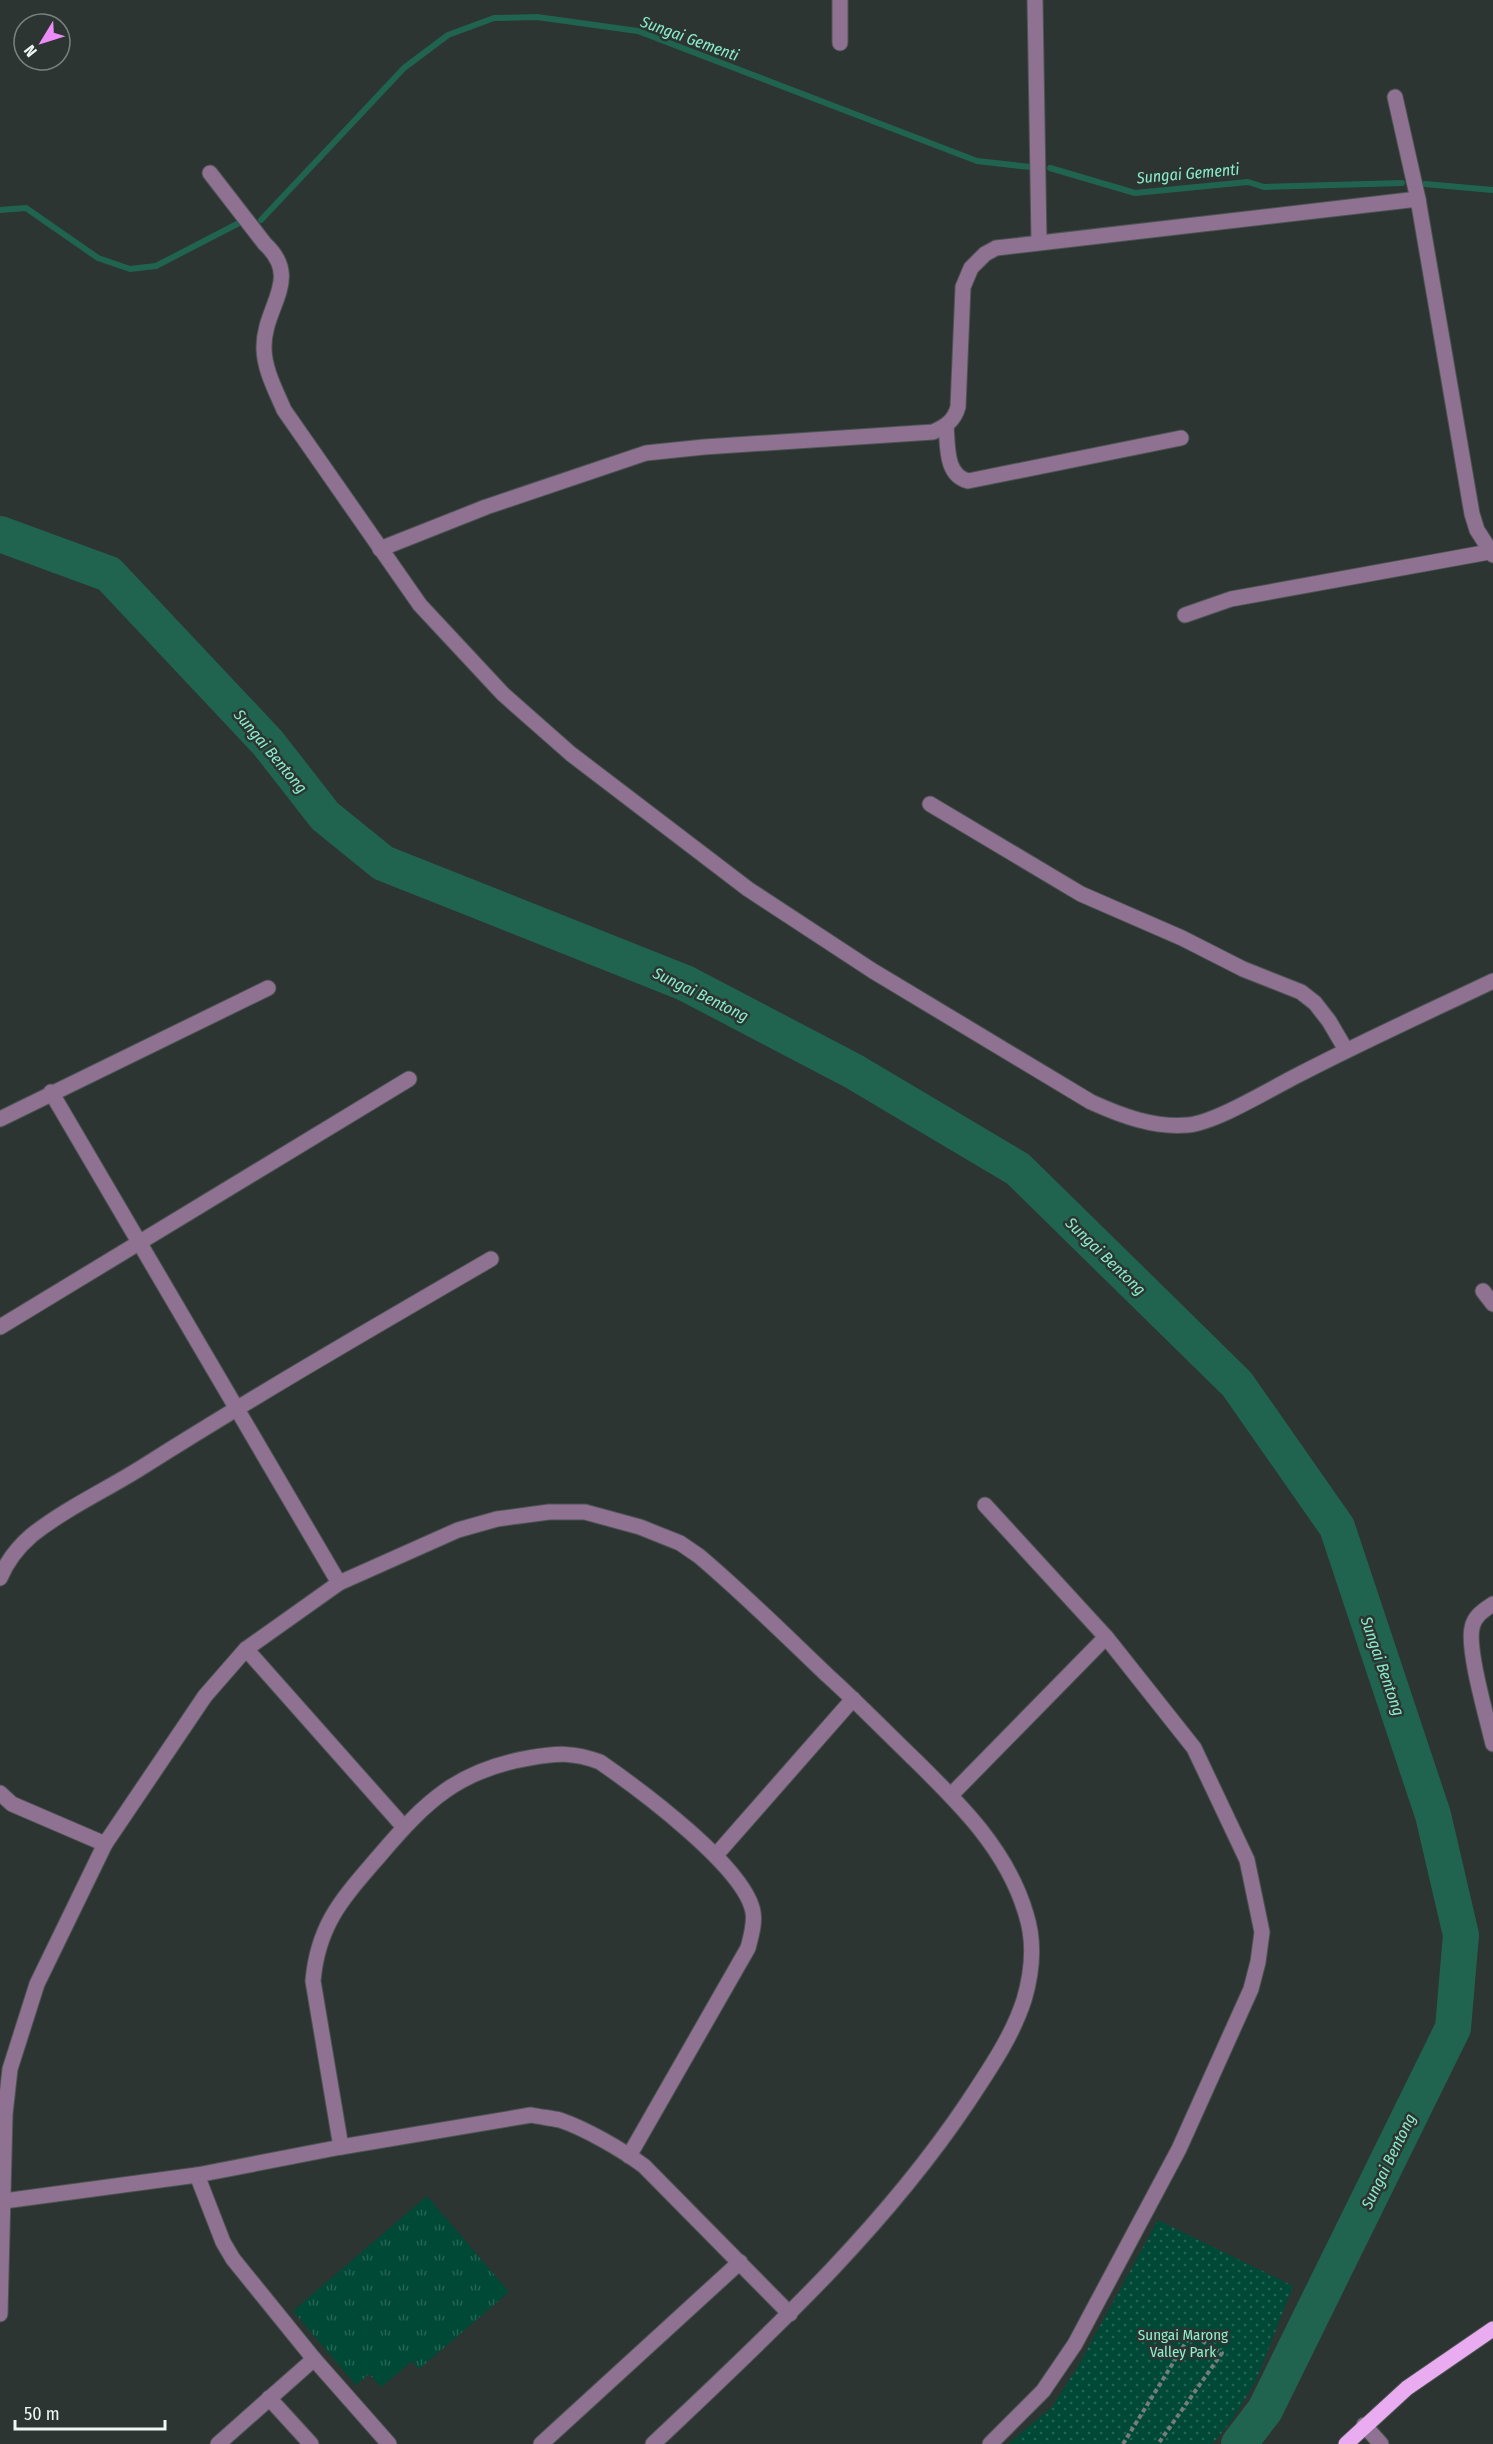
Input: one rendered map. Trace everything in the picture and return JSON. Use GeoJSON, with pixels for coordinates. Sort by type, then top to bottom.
{"type":"FeatureCollection","features":[{"type":"Feature","properties":{"kind":"main road"},"geometry":{"type":"LineString","coordinates":[[1346,2444],[1364,2425],[1407,2388],[1493,2329]]}},
{"type":"Feature","properties":{"kind":"street"},"geometry":{"type":"LineString","coordinates":[[840,0],[840,43]]}},
{"type":"Feature","properties":{"kind":"street"},"geometry":{"type":"LineString","coordinates":[[1035,0],[1039,242]]}},
{"type":"Feature","properties":{"kind":"street"},"geometry":{"type":"LineString","coordinates":[[1185,615],[1231,599],[1491,553],[1477,530],[1472,514],[1418,199],[1395,97]]}},
{"type":"Feature","properties":{"kind":"street"},"geometry":{"type":"LineString","coordinates":[[210,173],[274,253],[280,265],[283,278],[268,317],[264,348],[271,378],[284,410],[420,605],[503,694],[571,754],[748,889],[873,971],[1092,1102],[1124,1117],[1148,1122],[1190,1125],[1218,1115],[1346,1050],[1493,981]]}},
{"type":"Feature","properties":{"kind":"street"},"geometry":{"type":"LineString","coordinates":[[380,549],[486,507],[646,453],[933,432],[946,426],[955,417],[958,407],[963,287],[966,276],[977,261],[996,248],[1418,199]]}},
{"type":"Feature","properties":{"kind":"street"},"geometry":{"type":"LineString","coordinates":[[946,426],[953,473],[968,482],[1181,438]]}},
{"type":"Feature","properties":{"kind":"street"},"geometry":{"type":"LineString","coordinates":[[930,804],[1081,894],[1182,938],[1243,969],[1301,992],[1315,1003],[1329,1021],[1346,1050]]}},
{"type":"Feature","properties":{"kind":"street"},"geometry":{"type":"LineString","coordinates":[[0,1119],[51,1092],[268,988]]}},
{"type":"Feature","properties":{"kind":"street"},"geometry":{"type":"LineString","coordinates":[[0,1327],[409,1079]]}},
{"type":"Feature","properties":{"kind":"street"},"geometry":{"type":"LineString","coordinates":[[51,1092],[339,1583]]}},
{"type":"Feature","properties":{"kind":"street"},"geometry":{"type":"LineString","coordinates":[[0,1578],[18,1548],[40,1529],[237,1407],[491,1259]]}},
{"type":"Feature","properties":{"kind":"street"},"geometry":{"type":"LineString","coordinates":[[1483,1291],[1493,1304]]}},
{"type":"Feature","properties":{"kind":"street"},"geometry":{"type":"LineString","coordinates":[[985,1505],[1106,1637],[1194,1748],[1247,1860],[1262,1932],[1251,1989],[1179,2149],[1075,2344],[1043,2391],[990,2444]]}},
{"type":"Feature","properties":{"kind":"street"},"geometry":{"type":"LineString","coordinates":[[0,2314],[5,2114],[10,2069],[37,1984],[105,1844],[205,1696],[246,1649],[339,1583],[458,1530],[497,1520],[549,1512],[585,1512],[640,1527],[680,1543],[699,1556],[853,1699],[971,1816],[1009,1875],[1026,1913],[1032,1940],[1023,2000],[1009,2036],[950,2128],[869,2230],[790,2314],[653,2444]]}},
{"type":"Feature","properties":{"kind":"street"},"geometry":{"type":"LineString","coordinates":[[1493,1604],[1475,1620],[1472,1626],[1471,1644],[1493,1744]]}},
{"type":"Feature","properties":{"kind":"street"},"geometry":{"type":"LineString","coordinates":[[951,1795],[1106,1637]]}},
{"type":"Feature","properties":{"kind":"street"},"geometry":{"type":"LineString","coordinates":[[246,1649],[403,1827]]}},
{"type":"Feature","properties":{"kind":"street"},"geometry":{"type":"LineString","coordinates":[[716,1855],[853,1699]]}},
{"type":"Feature","properties":{"kind":"street"},"geometry":{"type":"LineString","coordinates":[[341,2147],[313,1981],[315,1959],[321,1936],[345,1895],[403,1827],[436,1797],[472,1773],[500,1763],[566,1753],[580,1754],[600,1762],[716,1855],[736,1878],[747,1895],[753,1912],[753,1932],[747,1948],[629,2156]]}},
{"type":"Feature","properties":{"kind":"street"},"geometry":{"type":"LineString","coordinates":[[0,1793],[12,1804],[105,1844]]}},
{"type":"Feature","properties":{"kind":"street"},"geometry":{"type":"LineString","coordinates":[[4,2201],[197,2175],[341,2147],[531,2115],[565,2123],[629,2156],[657,2178],[790,2314]]}},
{"type":"Feature","properties":{"kind":"street"},"geometry":{"type":"LineString","coordinates":[[197,2175],[222,2242],[232,2259],[314,2359],[389,2444]]}},
{"type":"Feature","properties":{"kind":"street"},"geometry":{"type":"LineString","coordinates":[[541,2444],[740,2262]]}},
{"type":"Feature","properties":{"kind":"street"},"geometry":{"type":"LineString","coordinates":[[218,2444],[314,2359]]}},
{"type":"Feature","properties":{"kind":"street"},"geometry":{"type":"LineString","coordinates":[[269,2398],[311,2444]]}},
{"type":"Feature","properties":{"kind":"street"},"geometry":{"type":"LineString","coordinates":[[1364,2425],[1381,2444]]}},
{"type":"Feature","properties":{"kind":"path"},"geometry":{"type":"LineString","coordinates":[[1123,2444],[1191,2334],[1222,2353],[1158,2444]]}},
{"type":"Feature","properties":{"kind":"green space"},"geometry":{"type":"Polygon","coordinates":[[[427,2196],[509,2292],[419,2369],[412,2361],[381,2387],[369,2374],[356,2385],[293,2311],[427,2196]]]}},
{"type":"Feature","properties":{"kind":"green space","name":"Sungai Marong Valley Park"},"geometry":{"type":"Polygon","coordinates":[[[1158,2220],[1293,2286],[1256,2381],[1230,2423],[1212,2444],[1008,2444],[1052,2407],[1077,2368],[1158,2220]]]}},
{"type":"Feature","properties":{"kind":"waterway","name":"Sungai Gementi"},"geometry":{"type":"LineString","coordinates":[[261,220],[404,68],[448,35],[494,18],[537,17],[638,31],[977,161],[1030,167]]}},
{"type":"Feature","properties":{"kind":"waterway","name":"Sungai Gementi"},"geometry":{"type":"LineString","coordinates":[[1050,168],[1135,193],[1248,182],[1264,187],[1402,183]]}},
{"type":"Feature","properties":{"kind":"waterway","name":"Sungai Gementi"},"geometry":{"type":"LineString","coordinates":[[1425,184],[1493,190]]}},
{"type":"Feature","properties":{"kind":"waterway","name":"Sungai Gementi"},"geometry":{"type":"LineString","coordinates":[[0,210],[26,208],[98,258],[130,269],[156,266],[239,223]]}},
{"type":"Feature","properties":{"kind":"waterway","name":"Sungai Bentong"},"geometry":{"type":"LineString","coordinates":[[0,534],[109,574],[268,743],[325,816],[383,863],[685,983],[853,1071],[1018,1169],[1237,1384],[1337,1527],[1433,1815],[1461,1935],[1453,2028],[1265,2410],[1239,2444]]}}]}
